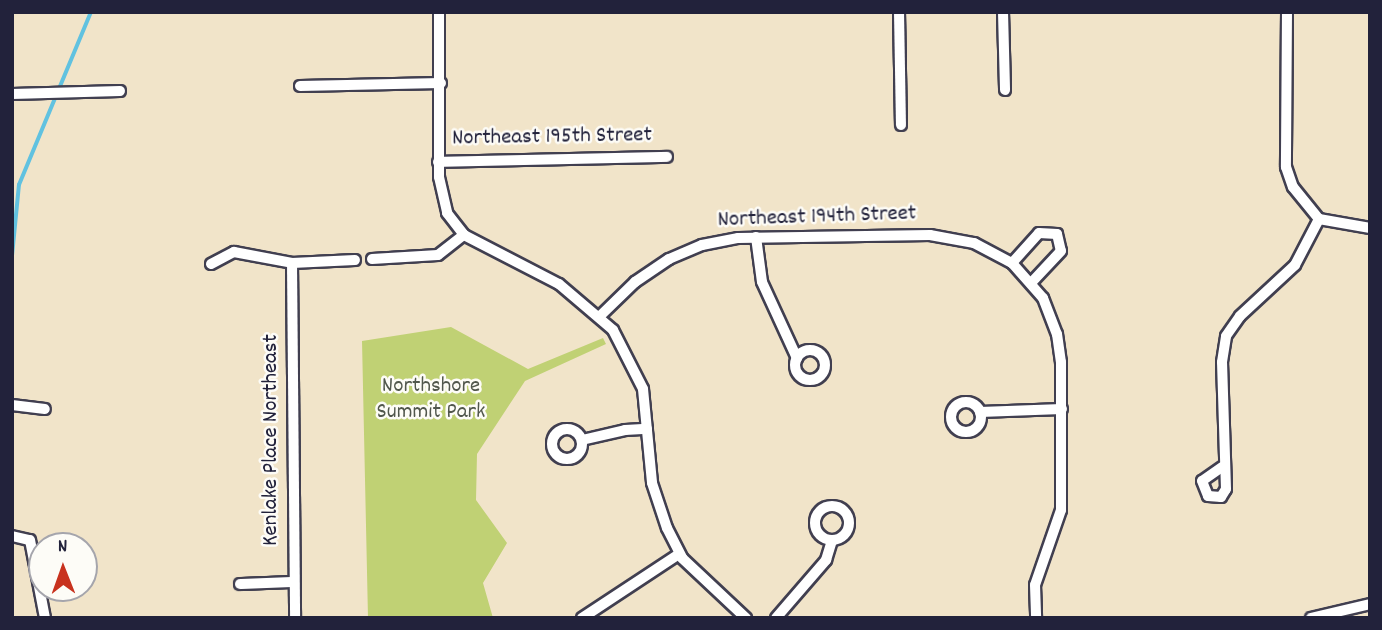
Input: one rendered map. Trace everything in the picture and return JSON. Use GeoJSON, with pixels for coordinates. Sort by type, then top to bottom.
{"type":"FeatureCollection","features":[{"type":"Feature","properties":{"kind":"street"},"geometry":{"type":"LineString","coordinates":[[439,12],[441,83],[438,162],[443,202],[464,235],[559,284],[600,316],[634,365],[643,389],[657,505],[679,554],[746,618]]}},
{"type":"Feature","properties":{"kind":"street"},"geometry":{"type":"LineString","coordinates":[[899,12],[901,125]]}},
{"type":"Feature","properties":{"kind":"street"},"geometry":{"type":"LineString","coordinates":[[1003,12],[1005,90]]}},
{"type":"Feature","properties":{"kind":"street"},"geometry":{"type":"LineString","coordinates":[[1287,12],[1286,167],[1299,197],[1319,219],[1370,228]]}},
{"type":"Feature","properties":{"kind":"street"},"geometry":{"type":"LineString","coordinates":[[300,86],[441,83]]}},
{"type":"Feature","properties":{"kind":"street"},"geometry":{"type":"LineString","coordinates":[[12,94],[120,92]]}},
{"type":"Feature","properties":{"kind":"street","name":"Northeast 195th Street"},"geometry":{"type":"LineString","coordinates":[[438,162],[667,157]]}},
{"type":"Feature","properties":{"kind":"street"},"geometry":{"type":"LineString","coordinates":[[1222,467],[1222,362],[1226,336],[1240,316],[1295,265],[1319,219]]}},
{"type":"Feature","properties":{"kind":"street"},"geometry":{"type":"LineString","coordinates":[[1012,263],[1039,233],[1057,234],[1061,251],[1032,282],[1057,334],[1062,409],[1061,510],[1035,585],[1036,618]]}},
{"type":"Feature","properties":{"kind":"street"},"geometry":{"type":"LineString","coordinates":[[372,259],[438,255],[464,235]]}},
{"type":"Feature","properties":{"kind":"street","name":"Northeast 194th Street"},"geometry":{"type":"LineString","coordinates":[[600,316],[644,274],[685,251],[721,240],[756,237],[930,235],[974,243],[1012,263],[1032,282]]}},
{"type":"Feature","properties":{"kind":"street"},"geometry":{"type":"LineString","coordinates":[[756,237],[760,274],[797,358]]}},
{"type":"Feature","properties":{"kind":"street"},"geometry":{"type":"LineString","coordinates":[[211,264],[234,252],[248,252],[292,263],[355,260]]}},
{"type":"Feature","properties":{"kind":"street","name":"Kenlake Place Northeast"},"geometry":{"type":"LineString","coordinates":[[292,263],[295,618]]}},
{"type":"Feature","properties":{"kind":"street"},"geometry":{"type":"LineString","coordinates":[[12,405],[45,409]]}},
{"type":"Feature","properties":{"kind":"street"},"geometry":{"type":"LineString","coordinates":[[981,412],[1062,409]]}},
{"type":"Feature","properties":{"kind":"street"},"geometry":{"type":"LineString","coordinates":[[582,440],[625,430],[647,429]]}},
{"type":"Feature","properties":{"kind":"street"},"geometry":{"type":"LineString","coordinates":[[12,536],[30,540],[45,618]]}},
{"type":"Feature","properties":{"kind":"street"},"geometry":{"type":"LineString","coordinates":[[776,618],[826,560],[831,540]]}},
{"type":"Feature","properties":{"kind":"street"},"geometry":{"type":"LineString","coordinates":[[582,618],[679,554]]}},
{"type":"Feature","properties":{"kind":"street"},"geometry":{"type":"LineString","coordinates":[[240,584],[293,583]]}},
{"type":"Feature","properties":{"kind":"street"},"geometry":{"type":"LineString","coordinates":[[1311,618],[1370,604]]}},
{"type":"Feature","properties":{"kind":"green space","name":"Northshore Summit Park"},"geometry":{"type":"Polygon","coordinates":[[[451,327],[528,369],[603,338],[606,344],[525,381],[477,454],[476,500],[507,543],[483,583],[493,618],[368,618],[362,341],[451,327]]]}},
{"type":"Feature","properties":{"kind":"waterway"},"geometry":{"type":"LineString","coordinates":[[12,256],[19,185],[91,12]]}}]}
